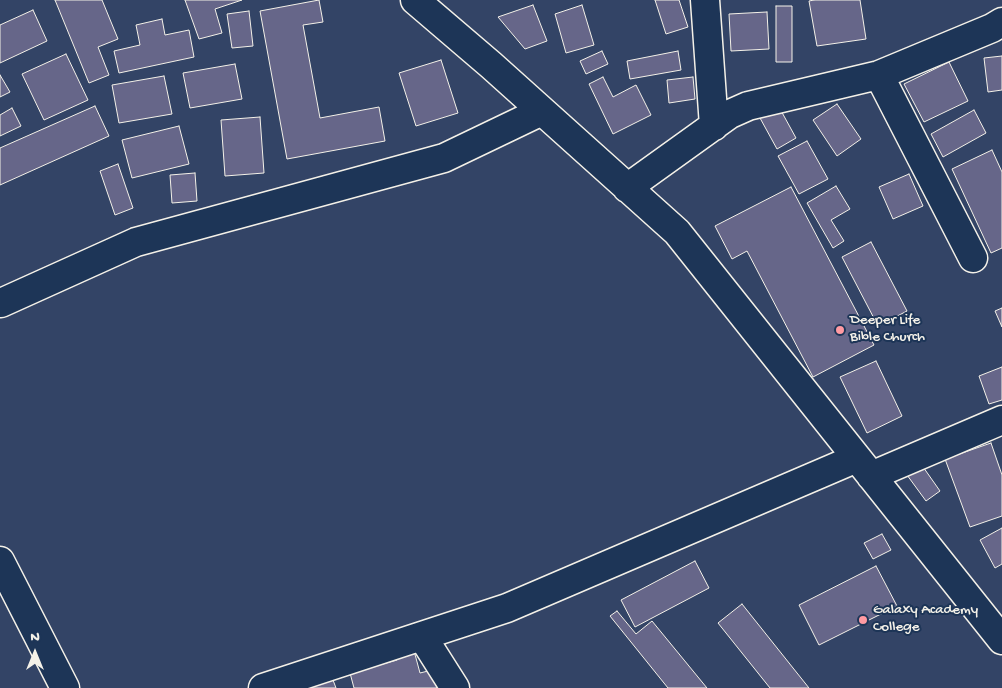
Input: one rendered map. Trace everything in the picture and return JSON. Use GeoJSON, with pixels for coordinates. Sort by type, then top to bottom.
{"type":"FeatureCollection","features":[{"type":"Feature","properties":{"kind":"street"},"geometry":{"type":"LineString","coordinates":[[415,0],[676,232],[1002,640]]}},
{"type":"Feature","properties":{"kind":"street"},"geometry":{"type":"LineString","coordinates":[[706,0],[714,126]]}},
{"type":"Feature","properties":{"kind":"street"},"geometry":{"type":"LineString","coordinates":[[627,188],[730,114],[748,106],[879,75],[992,28],[1002,22]]}},
{"type":"Feature","properties":{"kind":"street"},"geometry":{"type":"LineString","coordinates":[[879,75],[972,258]]}},
{"type":"Feature","properties":{"kind":"street"},"geometry":{"type":"LineString","coordinates":[[1,303],[136,242],[444,158],[542,111]]}},
{"type":"Feature","properties":{"kind":"street"},"geometry":{"type":"LineString","coordinates":[[263,688],[507,608],[864,467],[1002,420]]}},
{"type":"Feature","properties":{"kind":"street"},"geometry":{"type":"LineString","coordinates":[[0,561],[65,688]]}},
{"type":"Feature","properties":{"kind":"street"},"geometry":{"type":"LineString","coordinates":[[422,636],[455,688]]}},
{"type":"Feature","properties":{"kind":"building"},"geometry":{"type":"Polygon","coordinates":[[[55,0],[102,0],[118,39],[98,47],[109,75],[89,83],[55,0]]]}},
{"type":"Feature","properties":{"kind":"building"},"geometry":{"type":"Polygon","coordinates":[[[185,0],[242,0],[215,9],[222,33],[199,39],[185,0]]]}},
{"type":"Feature","properties":{"kind":"building"},"geometry":{"type":"Polygon","coordinates":[[[319,0],[323,22],[303,25],[320,118],[379,107],[385,141],[287,159],[260,11],[319,0]]]}},
{"type":"Feature","properties":{"kind":"building"},"geometry":{"type":"Polygon","coordinates":[[[655,0],[679,0],[688,27],[666,34],[655,0]]]}},
{"type":"Feature","properties":{"kind":"building"},"geometry":{"type":"Polygon","coordinates":[[[860,0],[866,39],[817,46],[809,1],[860,0]]]}},
{"type":"Feature","properties":{"kind":"building"},"geometry":{"type":"Polygon","coordinates":[[[533,5],[547,41],[525,49],[498,17],[533,5]]]}},
{"type":"Feature","properties":{"kind":"building"},"geometry":{"type":"Polygon","coordinates":[[[582,5],[594,45],[566,53],[555,14],[582,5]]]}},
{"type":"Feature","properties":{"kind":"building"},"geometry":{"type":"Polygon","coordinates":[[[776,6],[792,6],[792,62],[776,62],[776,6]]]}},
{"type":"Feature","properties":{"kind":"building"},"geometry":{"type":"Polygon","coordinates":[[[33,10],[47,41],[0,63],[0,25],[33,10]]]}},
{"type":"Feature","properties":{"kind":"building"},"geometry":{"type":"Polygon","coordinates":[[[249,11],[253,46],[232,48],[227,14],[249,11]]]}},
{"type":"Feature","properties":{"kind":"building"},"geometry":{"type":"Polygon","coordinates":[[[767,12],[769,49],[731,51],[729,14],[767,12]]]}},
{"type":"Feature","properties":{"kind":"building"},"geometry":{"type":"Polygon","coordinates":[[[162,19],[165,35],[189,30],[194,57],[119,73],[114,51],[140,45],[136,25],[162,19]]]}},
{"type":"Feature","properties":{"kind":"building"},"geometry":{"type":"Polygon","coordinates":[[[602,51],[608,64],[586,74],[580,61],[602,51]]]}},
{"type":"Feature","properties":{"kind":"building"},"geometry":{"type":"Polygon","coordinates":[[[678,51],[681,70],[630,79],[627,61],[678,51]]]}},
{"type":"Feature","properties":{"kind":"building"},"geometry":{"type":"Polygon","coordinates":[[[66,54],[88,100],[44,120],[22,74],[66,54]]]}},
{"type":"Feature","properties":{"kind":"building"},"geometry":{"type":"Polygon","coordinates":[[[1002,56],[1002,90],[988,92],[984,58],[1002,56]]]}},
{"type":"Feature","properties":{"kind":"building"},"geometry":{"type":"Polygon","coordinates":[[[441,60],[458,113],[416,126],[399,73],[441,60]]]}},
{"type":"Feature","properties":{"kind":"building"},"geometry":{"type":"Polygon","coordinates":[[[949,62],[968,101],[924,122],[904,84],[949,62]]]}},
{"type":"Feature","properties":{"kind":"building"},"geometry":{"type":"Polygon","coordinates":[[[235,64],[242,99],[190,108],[183,73],[235,64]]]}},
{"type":"Feature","properties":{"kind":"building"},"geometry":{"type":"Polygon","coordinates":[[[0,75],[10,92],[0,97],[0,75]]]}},
{"type":"Feature","properties":{"kind":"building"},"geometry":{"type":"Polygon","coordinates":[[[164,76],[172,114],[119,123],[112,85],[164,76]]]}},
{"type":"Feature","properties":{"kind":"building"},"geometry":{"type":"Polygon","coordinates":[[[603,77],[613,97],[636,85],[651,115],[613,134],[589,84],[603,77]]]}},
{"type":"Feature","properties":{"kind":"building"},"geometry":{"type":"Polygon","coordinates":[[[693,77],[695,99],[669,103],[667,80],[693,77]]]}},
{"type":"Feature","properties":{"kind":"building"},"geometry":{"type":"Polygon","coordinates":[[[837,104],[861,139],[837,156],[813,120],[837,104]]]}},
{"type":"Feature","properties":{"kind":"building"},"geometry":{"type":"Polygon","coordinates":[[[95,106],[109,136],[0,185],[0,148],[95,106]]]}},
{"type":"Feature","properties":{"kind":"building"},"geometry":{"type":"Polygon","coordinates":[[[779,107],[796,138],[777,149],[760,118],[779,107]]]}},
{"type":"Feature","properties":{"kind":"building"},"geometry":{"type":"Polygon","coordinates":[[[12,108],[21,126],[0,136],[0,115],[12,108]]]}},
{"type":"Feature","properties":{"kind":"building"},"geometry":{"type":"Polygon","coordinates":[[[974,110],[986,133],[943,157],[931,134],[974,110]]]}},
{"type":"Feature","properties":{"kind":"building"},"geometry":{"type":"Polygon","coordinates":[[[260,117],[264,173],[225,176],[221,120],[260,117]]]}},
{"type":"Feature","properties":{"kind":"building"},"geometry":{"type":"Polygon","coordinates":[[[179,126],[189,164],[132,178],[122,140],[179,126]]]}},
{"type":"Feature","properties":{"kind":"building"},"geometry":{"type":"Polygon","coordinates":[[[807,141],[828,179],[799,194],[778,156],[807,141]]]}},
{"type":"Feature","properties":{"kind":"building"},"geometry":{"type":"Polygon","coordinates":[[[992,150],[1002,172],[1002,248],[991,253],[952,169],[992,150]]]}},
{"type":"Feature","properties":{"kind":"building"},"geometry":{"type":"Polygon","coordinates":[[[118,164],[133,208],[115,215],[100,171],[118,164]]]}},
{"type":"Feature","properties":{"kind":"building"},"geometry":{"type":"Polygon","coordinates":[[[195,173],[197,201],[172,203],[170,175],[195,173]]]}},
{"type":"Feature","properties":{"kind":"building"},"geometry":{"type":"Polygon","coordinates":[[[909,174],[923,206],[893,219],[879,187],[909,174]]]}},
{"type":"Feature","properties":{"kind":"building"},"geometry":{"type":"Polygon","coordinates":[[[836,186],[850,209],[831,220],[844,241],[833,248],[807,203],[836,186]]]}},
{"type":"Feature","properties":{"kind":"building"},"geometry":{"type":"Polygon","coordinates":[[[791,187],[874,345],[813,377],[747,251],[732,259],[715,226],[791,187]]]}},
{"type":"Feature","properties":{"kind":"building"},"geometry":{"type":"Polygon","coordinates":[[[871,242],[907,311],[878,326],[842,257],[871,242]]]}},
{"type":"Feature","properties":{"kind":"building"},"geometry":{"type":"Polygon","coordinates":[[[1002,308],[1002,327],[995,311],[1002,308]]]}},
{"type":"Feature","properties":{"kind":"building"},"geometry":{"type":"Polygon","coordinates":[[[876,361],[902,416],[867,433],[840,377],[876,361]]]}},
{"type":"Feature","properties":{"kind":"building"},"geometry":{"type":"Polygon","coordinates":[[[1002,367],[1002,400],[989,404],[979,376],[1002,367]]]}},
{"type":"Feature","properties":{"kind":"building"},"geometry":{"type":"Polygon","coordinates":[[[991,443],[1002,475],[1002,516],[970,527],[945,459],[991,443]]]}},
{"type":"Feature","properties":{"kind":"building"},"geometry":{"type":"Polygon","coordinates":[[[921,464],[940,491],[926,501],[907,475],[921,464]]]}},
{"type":"Feature","properties":{"kind":"building"},"geometry":{"type":"Polygon","coordinates":[[[1002,528],[1002,564],[995,568],[980,540],[1002,528]]]}},
{"type":"Feature","properties":{"kind":"building"},"geometry":{"type":"Polygon","coordinates":[[[882,534],[891,550],[873,559],[864,543],[882,534]]]}},
{"type":"Feature","properties":{"kind":"building"},"geometry":{"type":"Polygon","coordinates":[[[695,561],[709,588],[635,627],[621,600],[695,561]]]}},
{"type":"Feature","properties":{"kind":"building"},"geometry":{"type":"Polygon","coordinates":[[[876,566],[897,606],[819,645],[799,605],[876,566]]]}},
{"type":"Feature","properties":{"kind":"building"},"geometry":{"type":"Polygon","coordinates":[[[742,604],[809,688],[770,688],[718,623],[742,604]]]}},
{"type":"Feature","properties":{"kind":"building"},"geometry":{"type":"Polygon","coordinates":[[[617,611],[636,634],[652,621],[707,688],[668,688],[610,616],[617,611]]]}},
{"type":"Feature","properties":{"kind":"building"},"geometry":{"type":"Polygon","coordinates":[[[413,647],[420,673],[432,670],[437,688],[354,688],[350,673],[397,660],[395,653],[413,647]]]}},
{"type":"Feature","properties":{"kind":"building"},"geometry":{"type":"Polygon","coordinates":[[[330,672],[336,688],[287,688],[330,672]]]}},
{"type":"Feature","properties":{"kind":"place","name":"Deeper Life Bible Church"},"geometry":{"type":"Point","coordinates":[840,330]}},
{"type":"Feature","properties":{"kind":"place","name":"Galaxy Academy College"},"geometry":{"type":"Point","coordinates":[863,620]}}]}
